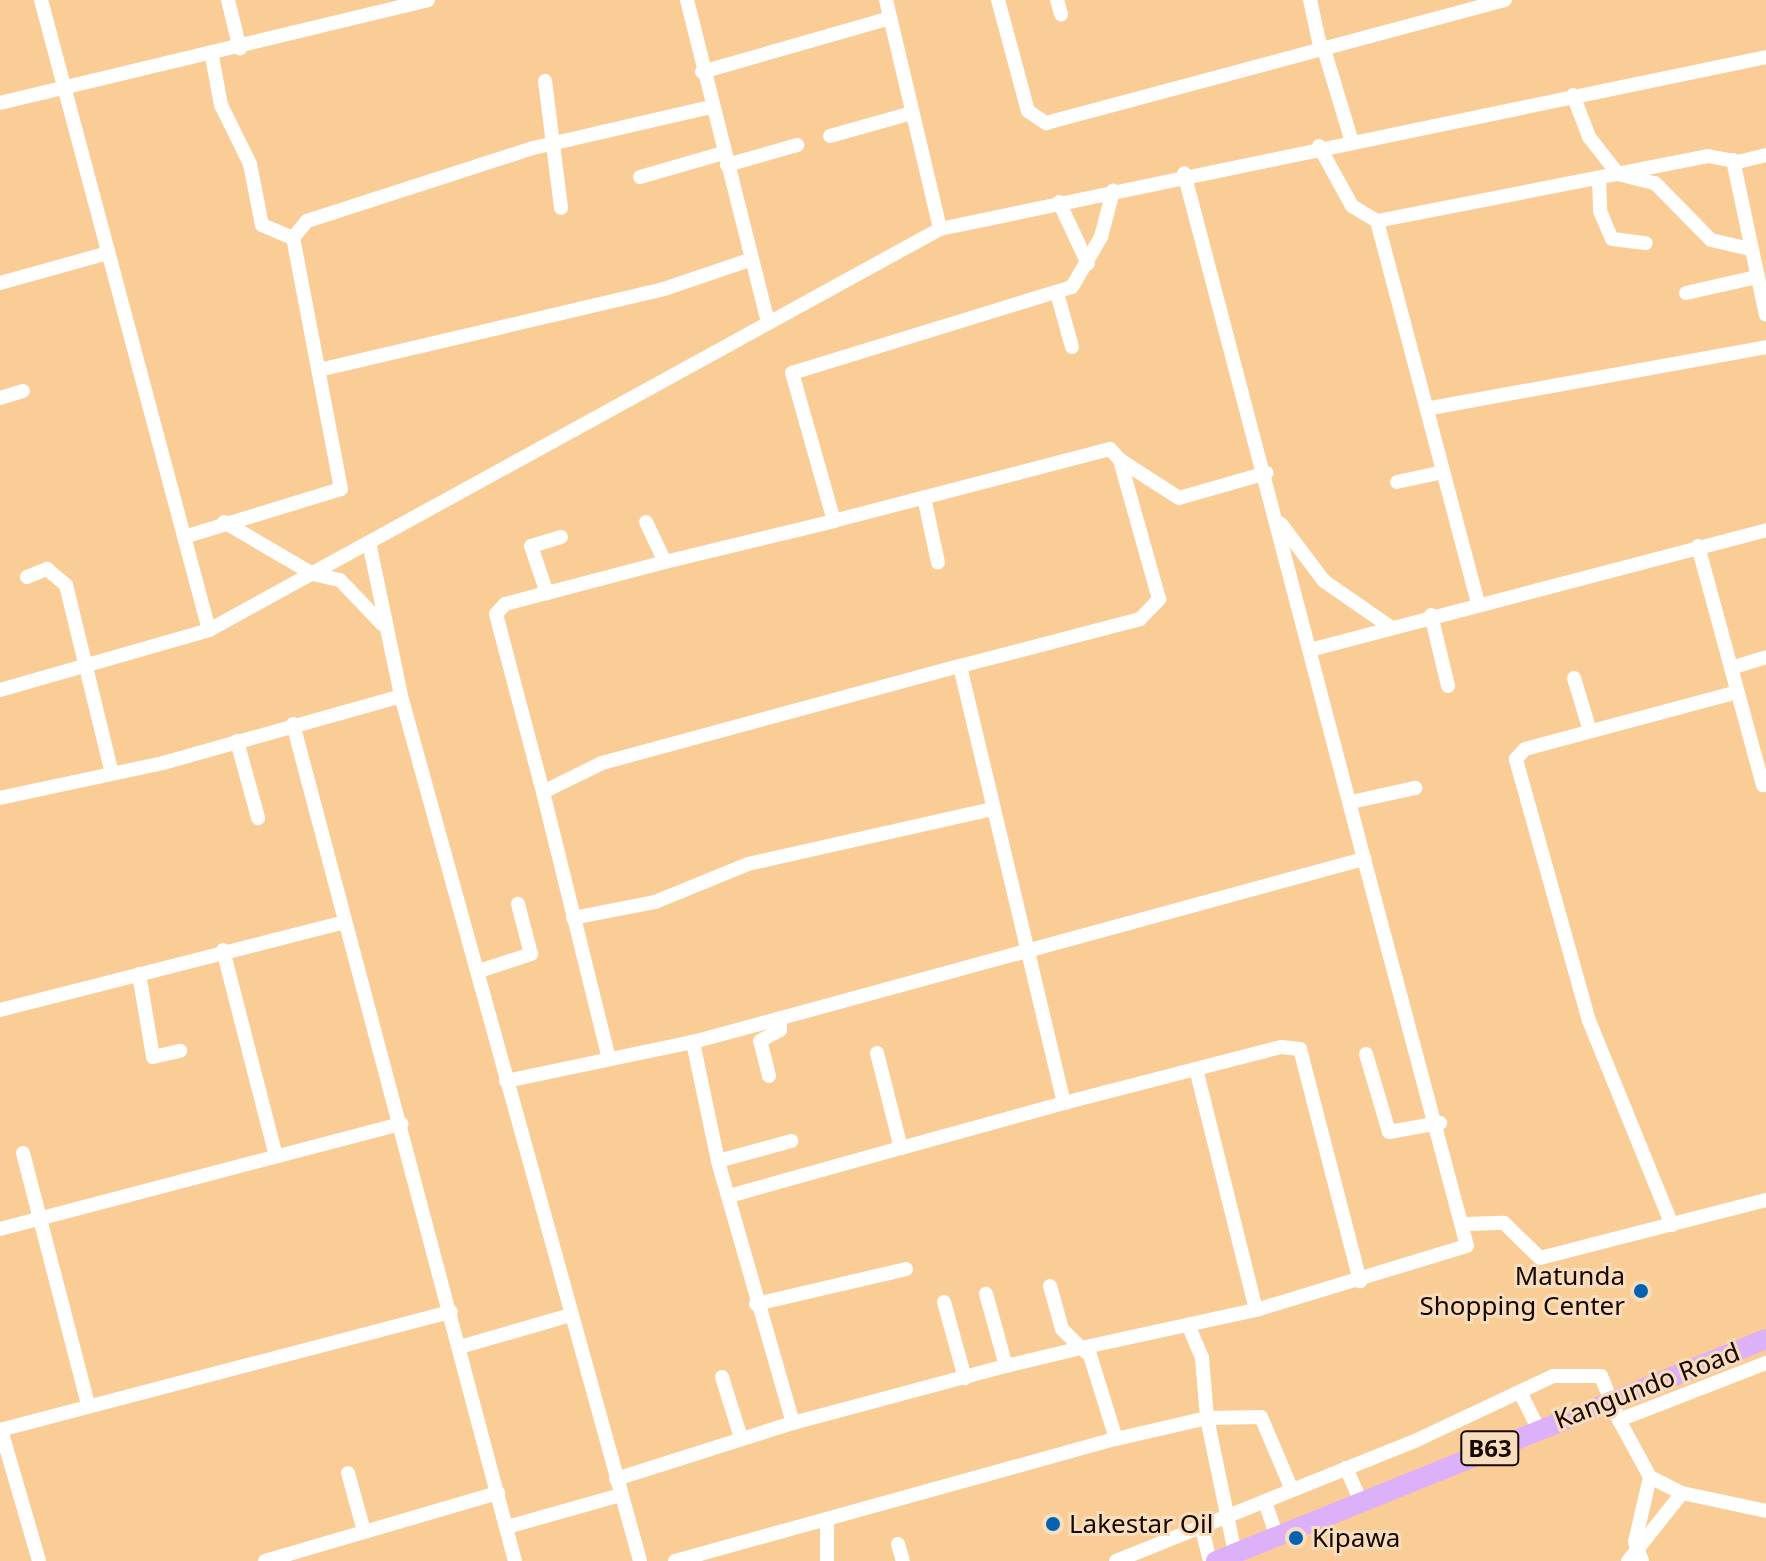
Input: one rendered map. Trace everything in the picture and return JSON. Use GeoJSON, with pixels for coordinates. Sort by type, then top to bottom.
{"type":"FeatureCollection","features":[{"type":"Feature","properties":{"kind":"highway","name":"Kangundo Road"},"geometry":{"type":"LineString","coordinates":[[1221,1558],[1538,1428],[1766,1339]]}},
{"type":"Feature","properties":{"kind":"street"},"geometry":{"type":"LineString","coordinates":[[41,0],[209,630]]}},
{"type":"Feature","properties":{"kind":"street"},"geometry":{"type":"LineString","coordinates":[[228,0],[240,49]]}},
{"type":"Feature","properties":{"kind":"street"},"geometry":{"type":"LineString","coordinates":[[0,103],[64,86],[240,49],[385,6],[428,0]]}},
{"type":"Feature","properties":{"kind":"street"},"geometry":{"type":"LineString","coordinates":[[687,0],[702,72],[768,322]]}},
{"type":"Feature","properties":{"kind":"street"},"geometry":{"type":"LineString","coordinates":[[886,0],[940,229]]}},
{"type":"Feature","properties":{"kind":"street"},"geometry":{"type":"LineString","coordinates":[[998,0],[1028,111],[1046,123],[1322,46],[1505,0]]}},
{"type":"Feature","properties":{"kind":"street"},"geometry":{"type":"LineString","coordinates":[[1310,0],[1351,139]]}},
{"type":"Feature","properties":{"kind":"street"},"geometry":{"type":"LineString","coordinates":[[702,72],[890,18]]}},
{"type":"Feature","properties":{"kind":"street"},"geometry":{"type":"LineString","coordinates":[[212,56],[221,105],[250,164],[262,225],[293,238]]}},
{"type":"Feature","properties":{"kind":"street"},"geometry":{"type":"LineString","coordinates":[[0,690],[209,630],[370,547],[768,322],[940,229],[1184,173],[1766,57]]}},
{"type":"Feature","properties":{"kind":"street"},"geometry":{"type":"LineString","coordinates":[[545,81],[561,208]]}},
{"type":"Feature","properties":{"kind":"street"},"geometry":{"type":"LineString","coordinates":[[1573,95],[1589,137],[1618,174],[1655,183],[1711,240],[1750,249]]}},
{"type":"Feature","properties":{"kind":"street"},"geometry":{"type":"LineString","coordinates":[[293,238],[307,221],[336,209],[551,144],[711,107]]}},
{"type":"Feature","properties":{"kind":"street"},"geometry":{"type":"LineString","coordinates":[[830,136],[912,113]]}},
{"type":"Feature","properties":{"kind":"street"},"geometry":{"type":"LineString","coordinates":[[640,177],[797,145]]}},
{"type":"Feature","properties":{"kind":"street"},"geometry":{"type":"LineString","coordinates":[[1319,146],[1352,206],[1377,221],[1708,156],[1733,160],[1766,155]]}},
{"type":"Feature","properties":{"kind":"street"},"geometry":{"type":"LineString","coordinates":[[1733,160],[1766,315]]}},
{"type":"Feature","properties":{"kind":"street"},"geometry":{"type":"LineString","coordinates":[[616,1479],[793,1423],[1006,1366],[1256,1310],[1458,1252],[1467,1246],[1466,1224],[1440,1123],[1364,859],[1266,473],[1184,173]]}},
{"type":"Feature","properties":{"kind":"street"},"geometry":{"type":"LineString","coordinates":[[1599,178],[1600,211],[1612,239],[1646,243]]}},
{"type":"Feature","properties":{"kind":"street"},"geometry":{"type":"LineString","coordinates":[[834,521],[792,373],[828,356],[1072,287],[1088,264],[1113,191]]}},
{"type":"Feature","properties":{"kind":"street"},"geometry":{"type":"LineString","coordinates":[[1059,202],[1088,264]]}},
{"type":"Feature","properties":{"kind":"street"},"geometry":{"type":"LineString","coordinates":[[1377,221],[1431,408],[1443,472],[1478,603]]}},
{"type":"Feature","properties":{"kind":"street"},"geometry":{"type":"LineString","coordinates":[[184,537],[224,522],[294,508],[341,489],[293,238]]}},
{"type":"Feature","properties":{"kind":"street"},"geometry":{"type":"LineString","coordinates":[[0,283],[108,253]]}},
{"type":"Feature","properties":{"kind":"street"},"geometry":{"type":"LineString","coordinates":[[319,370],[664,289],[752,259]]}},
{"type":"Feature","properties":{"kind":"street"},"geometry":{"type":"LineString","coordinates":[[1686,293],[1757,277]]}},
{"type":"Feature","properties":{"kind":"street"},"geometry":{"type":"LineString","coordinates":[[1057,293],[1072,347]]}},
{"type":"Feature","properties":{"kind":"street"},"geometry":{"type":"LineString","coordinates":[[1431,408],[1766,347]]}},
{"type":"Feature","properties":{"kind":"street"},"geometry":{"type":"LineString","coordinates":[[0,398],[23,391]]}},
{"type":"Feature","properties":{"kind":"street"},"geometry":{"type":"LineString","coordinates":[[609,1059],[496,614],[505,604],[834,521],[1091,450],[1110,449],[1120,460],[1179,498],[1266,473]]}},
{"type":"Feature","properties":{"kind":"street"},"geometry":{"type":"LineString","coordinates":[[543,792],[602,763],[1153,614],[1159,599],[1120,460]]}},
{"type":"Feature","properties":{"kind":"street"},"geometry":{"type":"LineString","coordinates":[[1397,482],[1443,472]]}},
{"type":"Feature","properties":{"kind":"street"},"geometry":{"type":"LineString","coordinates":[[924,497],[938,563]]}},
{"type":"Feature","properties":{"kind":"street"},"geometry":{"type":"LineString","coordinates":[[1277,518],[1324,581],[1389,626]]}},
{"type":"Feature","properties":{"kind":"street"},"geometry":{"type":"LineString","coordinates":[[224,522],[313,574],[360,593],[385,628]]}},
{"type":"Feature","properties":{"kind":"street"},"geometry":{"type":"LineString","coordinates":[[646,522],[665,562]]}},
{"type":"Feature","properties":{"kind":"street"},"geometry":{"type":"LineString","coordinates":[[1310,650],[1389,626],[1766,530]]}},
{"type":"Feature","properties":{"kind":"street"},"geometry":{"type":"LineString","coordinates":[[547,593],[531,546],[561,537]]}},
{"type":"Feature","properties":{"kind":"street"},"geometry":{"type":"LineString","coordinates":[[1698,546],[1737,692],[1760,754],[1763,785]]}},
{"type":"Feature","properties":{"kind":"street"},"geometry":{"type":"LineString","coordinates":[[370,547],[401,696],[640,1561]]}},
{"type":"Feature","properties":{"kind":"street"},"geometry":{"type":"LineString","coordinates":[[27,577],[47,569],[66,585],[81,667],[111,769]]}},
{"type":"Feature","properties":{"kind":"street"},"geometry":{"type":"LineString","coordinates":[[1431,615],[1448,686]]}},
{"type":"Feature","properties":{"kind":"street"},"geometry":{"type":"LineString","coordinates":[[1731,668],[1766,657]]}},
{"type":"Feature","properties":{"kind":"street"},"geometry":{"type":"LineString","coordinates":[[960,666],[1064,1103]]}},
{"type":"Feature","properties":{"kind":"street"},"geometry":{"type":"LineString","coordinates":[[1574,678],[1590,731]]}},
{"type":"Feature","properties":{"kind":"street"},"geometry":{"type":"LineString","coordinates":[[1672,1225],[1589,1021],[1516,759],[1525,749],[1737,692]]}},
{"type":"Feature","properties":{"kind":"street"},"geometry":{"type":"LineString","coordinates":[[0,798],[237,741],[401,696]]}},
{"type":"Feature","properties":{"kind":"street"},"geometry":{"type":"LineString","coordinates":[[293,724],[515,1561]]}},
{"type":"Feature","properties":{"kind":"street"},"geometry":{"type":"LineString","coordinates":[[237,741],[258,818]]}},
{"type":"Feature","properties":{"kind":"street"},"geometry":{"type":"LineString","coordinates":[[1351,802],[1415,788]]}},
{"type":"Feature","properties":{"kind":"street"},"geometry":{"type":"LineString","coordinates":[[573,918],[655,902],[748,864],[993,809]]}},
{"type":"Feature","properties":{"kind":"street"},"geometry":{"type":"LineString","coordinates":[[506,1081],[693,1042],[1364,859]]}},
{"type":"Feature","properties":{"kind":"street"},"geometry":{"type":"LineString","coordinates":[[479,971],[531,954],[518,904]]}},
{"type":"Feature","properties":{"kind":"street"},"geometry":{"type":"LineString","coordinates":[[0,1010],[223,950],[345,922]]}},
{"type":"Feature","properties":{"kind":"street"},"geometry":{"type":"LineString","coordinates":[[223,950],[276,1156]]}},
{"type":"Feature","properties":{"kind":"street"},"geometry":{"type":"LineString","coordinates":[[139,974],[153,1057],[180,1051]]}},
{"type":"Feature","properties":{"kind":"street"},"geometry":{"type":"LineString","coordinates":[[769,1076],[760,1041],[780,1030],[780,1018]]}},
{"type":"Feature","properties":{"kind":"street"},"geometry":{"type":"LineString","coordinates":[[693,1042],[718,1161],[756,1304],[793,1423]]}},
{"type":"Feature","properties":{"kind":"street"},"geometry":{"type":"LineString","coordinates":[[729,1196],[1064,1103],[1281,1047],[1300,1049],[1360,1281]]}},
{"type":"Feature","properties":{"kind":"street"},"geometry":{"type":"LineString","coordinates":[[877,1053],[901,1148]]}},
{"type":"Feature","properties":{"kind":"street"},"geometry":{"type":"LineString","coordinates":[[1366,1054],[1389,1132],[1440,1123]]}},
{"type":"Feature","properties":{"kind":"street"},"geometry":{"type":"LineString","coordinates":[[1196,1069],[1256,1310]]}},
{"type":"Feature","properties":{"kind":"street"},"geometry":{"type":"LineString","coordinates":[[0,1229],[401,1124]]}},
{"type":"Feature","properties":{"kind":"street"},"geometry":{"type":"LineString","coordinates":[[718,1161],[791,1141]]}},
{"type":"Feature","properties":{"kind":"street"},"geometry":{"type":"LineString","coordinates":[[23,1153],[88,1404]]}},
{"type":"Feature","properties":{"kind":"street"},"geometry":{"type":"LineString","coordinates":[[1466,1224],[1504,1223],[1540,1258],[1766,1200]]}},
{"type":"Feature","properties":{"kind":"street"},"geometry":{"type":"LineString","coordinates":[[756,1304],[906,1269]]}},
{"type":"Feature","properties":{"kind":"street"},"geometry":{"type":"LineString","coordinates":[[1050,1286],[1062,1329],[1095,1364],[1116,1439]]}},
{"type":"Feature","properties":{"kind":"street"},"geometry":{"type":"LineString","coordinates":[[986,1294],[1006,1366]]}},
{"type":"Feature","properties":{"kind":"street"},"geometry":{"type":"LineString","coordinates":[[944,1302],[965,1378]]}},
{"type":"Feature","properties":{"kind":"street"},"geometry":{"type":"LineString","coordinates":[[39,1561],[1,1430],[88,1404],[451,1312]]}},
{"type":"Feature","properties":{"kind":"street"},"geometry":{"type":"LineString","coordinates":[[460,1347],[571,1315]]}},
{"type":"Feature","properties":{"kind":"street"},"geometry":{"type":"LineString","coordinates":[[1189,1327],[1202,1358],[1207,1418],[1229,1519],[1221,1558]]}},
{"type":"Feature","properties":{"kind":"street"},"geometry":{"type":"LineString","coordinates":[[1619,1420],[1766,1363]]}},
{"type":"Feature","properties":{"kind":"street"},"geometry":{"type":"LineString","coordinates":[[1116,1561],[1229,1519],[1553,1376],[1595,1373],[1650,1477],[1682,1493],[1766,1511]]}},
{"type":"Feature","properties":{"kind":"street"},"geometry":{"type":"LineString","coordinates":[[722,1377],[741,1438]]}},
{"type":"Feature","properties":{"kind":"street"},"geometry":{"type":"LineString","coordinates":[[1520,1392],[1538,1428]]}},
{"type":"Feature","properties":{"kind":"street"},"geometry":{"type":"LineString","coordinates":[[675,1561],[1116,1439],[1207,1418],[1261,1417],[1292,1490]]}},
{"type":"Feature","properties":{"kind":"street"},"geometry":{"type":"LineString","coordinates":[[1346,1468],[1361,1502]]}},
{"type":"Feature","properties":{"kind":"street"},"geometry":{"type":"LineString","coordinates":[[348,1473],[364,1531]]}},
{"type":"Feature","properties":{"kind":"street"},"geometry":{"type":"LineString","coordinates":[[1635,1558],[1650,1477]]}},
{"type":"Feature","properties":{"kind":"street"},"geometry":{"type":"LineString","coordinates":[[269,1560],[498,1493]]}},
{"type":"Feature","properties":{"kind":"street"},"geometry":{"type":"LineString","coordinates":[[1635,1558],[1682,1493]]}},
{"type":"Feature","properties":{"kind":"street"},"geometry":{"type":"LineString","coordinates":[[507,1527],[621,1495]]}},
{"type":"Feature","properties":{"kind":"street"},"geometry":{"type":"LineString","coordinates":[[1265,1502],[1277,1537]]}},
{"type":"Feature","properties":{"kind":"street"},"geometry":{"type":"LineString","coordinates":[[827,1521],[827,1561]]}},
{"type":"Feature","properties":{"kind":"street"},"geometry":{"type":"LineString","coordinates":[[1202,1529],[1221,1558]]}},
{"type":"Feature","properties":{"kind":"street"},"geometry":{"type":"LineString","coordinates":[[898,1544],[903,1561]]}},
{"type":"Feature","properties":{"kind":"place","name":"Matunda Shopping Center"},"geometry":{"type":"Point","coordinates":[1641,1291]}},
{"type":"Feature","properties":{"kind":"place","name":"Lakestar Oil"},"geometry":{"type":"Point","coordinates":[1053,1524]}},
{"type":"Feature","properties":{"kind":"place","name":"Kipawa"},"geometry":{"type":"Point","coordinates":[1296,1538]}}]}
